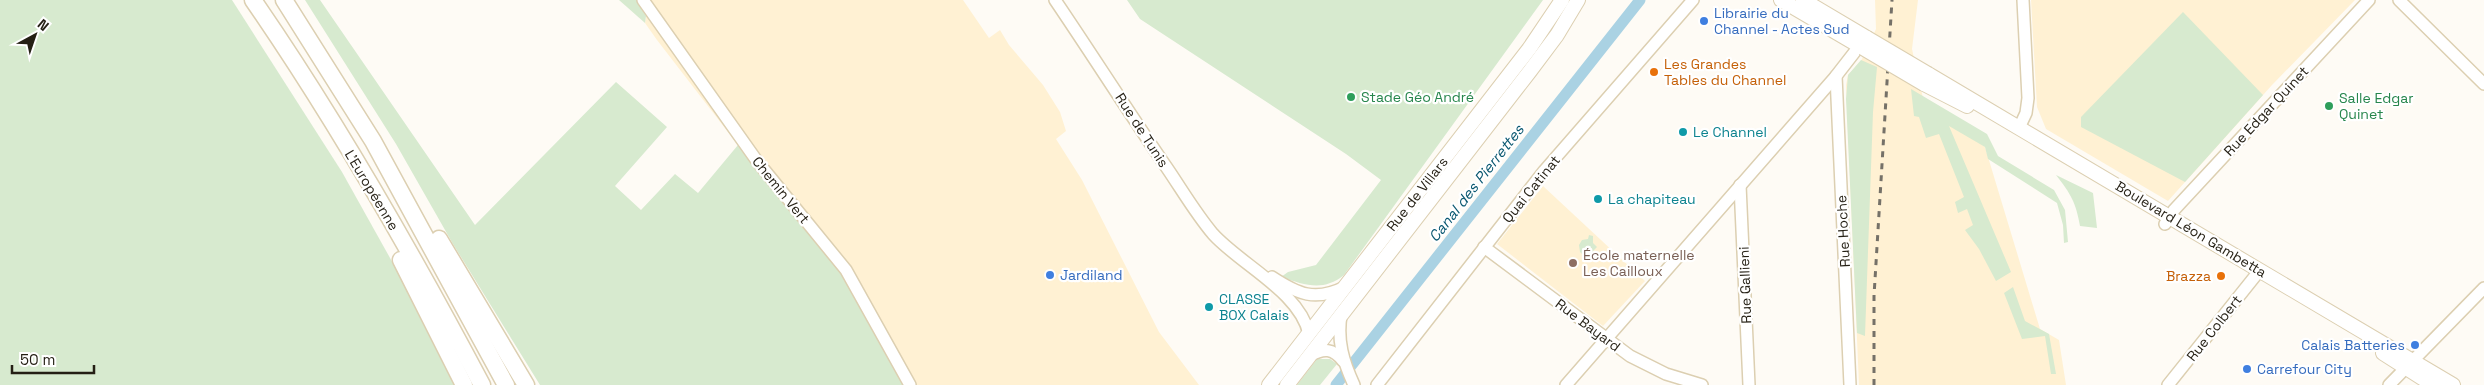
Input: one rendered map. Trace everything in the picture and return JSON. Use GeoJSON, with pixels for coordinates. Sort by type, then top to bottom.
{"type":"FeatureCollection","features":[{"type":"Feature","properties":{"kind":"highway","name":"L'Européenne"},"geometry":{"type":"LineString","coordinates":[[252,0],[321,105],[424,278],[482,385]]}},
{"type":"Feature","properties":{"kind":"highway","name":"L'Européenne"},"geometry":{"type":"LineString","coordinates":[[284,0],[373,141],[506,385]]}},
{"type":"Feature","properties":{"kind":"highway"},"geometry":{"type":"LineString","coordinates":[[321,105],[432,318],[464,385]]}},
{"type":"Feature","properties":{"kind":"highway"},"geometry":{"type":"LineString","coordinates":[[373,141],[437,235],[526,385]]}},
{"type":"Feature","properties":{"kind":"main road"},"geometry":{"type":"LineString","coordinates":[[1529,50],[1553,0]]}},
{"type":"Feature","properties":{"kind":"main road","name":"Rue de Villars"},"geometry":{"type":"LineString","coordinates":[[1269,385],[1529,50],[1562,0]]}},
{"type":"Feature","properties":{"kind":"main road","name":"Rue de Villars"},"geometry":{"type":"LineString","coordinates":[[1287,385],[1543,54],[1578,0]]}},
{"type":"Feature","properties":{"kind":"main road"},"geometry":{"type":"LineString","coordinates":[[1781,0],[1864,42]]}},
{"type":"Feature","properties":{"kind":"main road"},"geometry":{"type":"LineString","coordinates":[[1802,0],[1864,42],[1926,79]]}},
{"type":"Feature","properties":{"kind":"main road","name":"Boulevard Léon Gambetta"},"geometry":{"type":"LineString","coordinates":[[1926,79],[2019,128],[2409,365],[2453,385]]}},
{"type":"Feature","properties":{"kind":"main road","name":"Boulevard Léon Gambetta"},"geometry":{"type":"LineString","coordinates":[[1926,79],[1987,117],[2168,220]]}},
{"type":"Feature","properties":{"kind":"main road","name":"Boulevard Léon Gambetta"},"geometry":{"type":"LineString","coordinates":[[2409,365],[2433,385]]}},
{"type":"Feature","properties":{"kind":"street","name":"Chemin Vert"},"geometry":{"type":"LineString","coordinates":[[643,0],[757,161],[846,270],[910,385]]}},
{"type":"Feature","properties":{"kind":"street","name":"Rue de Tunis"},"geometry":{"type":"LineString","coordinates":[[1055,0],[1201,217],[1214,234],[1298,308],[1305,319],[1309,334]]}},
{"type":"Feature","properties":{"kind":"street","name":"Quai Catinat"},"geometry":{"type":"LineString","coordinates":[[1377,385],[1544,172],[1692,0]]}},
{"type":"Feature","properties":{"kind":"street"},"geometry":{"type":"LineString","coordinates":[[2019,128],[2026,113],[2028,98],[2023,0]]}},
{"type":"Feature","properties":{"kind":"street","name":"Rue Edgar Quinet"},"geometry":{"type":"LineString","coordinates":[[2168,220],[2369,0]]}},
{"type":"Feature","properties":{"kind":"street"},"geometry":{"type":"LineString","coordinates":[[2400,0],[2480,80],[2484,66]]}},
{"type":"Feature","properties":{"kind":"street"},"geometry":{"type":"LineString","coordinates":[[1566,385],[1864,42]]}},
{"type":"Feature","properties":{"kind":"street","name":"Rue Hoche"},"geometry":{"type":"LineString","coordinates":[[1836,76],[1850,385]]}},
{"type":"Feature","properties":{"kind":"street","name":"Rue Gallieni"},"geometry":{"type":"LineString","coordinates":[[1740,185],[1749,385]]}},
{"type":"Feature","properties":{"kind":"street","name":"Rue Bayard"},"geometry":{"type":"LineString","coordinates":[[1484,247],[1606,339],[1656,370],[1702,385]]}},
{"type":"Feature","properties":{"kind":"street","name":"Rue de Tunis"},"geometry":{"type":"LineString","coordinates":[[1237,255],[1285,286],[1308,295],[1324,295],[1345,286]]}},
{"type":"Feature","properties":{"kind":"street","name":"Rue Colbert"},"geometry":{"type":"LineString","coordinates":[[2168,385],[2257,273]]}},
{"type":"Feature","properties":{"kind":"street"},"geometry":{"type":"LineString","coordinates":[[2389,385],[2484,288]]}},
{"type":"Feature","properties":{"kind":"street"},"geometry":{"type":"LineString","coordinates":[[1342,314],[1339,330],[1343,361],[1354,385]]}},
{"type":"Feature","properties":{"kind":"street"},"geometry":{"type":"LineString","coordinates":[[1310,356],[1322,350],[1332,351],[1343,361]]}},
{"type":"Feature","properties":{"kind":"shaded area"},"geometry":{"type":"Polygon","coordinates":[[[636,0],[963,0],[989,38],[1000,30],[1009,45],[1043,85],[1060,112],[1066,131],[1056,139],[1082,180],[1159,332],[1199,385],[903,385],[858,300],[837,268],[768,184],[657,40],[645,23],[646,16],[636,0]]]}},
{"type":"Feature","properties":{"kind":"shaded area"},"geometry":{"type":"Polygon","coordinates":[[[1875,0],[1918,0],[1912,49],[1923,98],[1985,147],[2040,329],[2059,340],[2066,385],[1859,385],[1846,85],[1848,75],[1861,61],[1876,29],[1875,0]]]}},
{"type":"Feature","properties":{"kind":"shaded area"},"geometry":{"type":"Polygon","coordinates":[[[2031,0],[2355,0],[2272,85],[2168,201],[2046,129],[2037,107],[2031,0]]]}},
{"type":"Feature","properties":{"kind":"shaded area","name":"École maternelle Les Cailloux"},"geometry":{"type":"Polygon","coordinates":[[[1543,186],[1645,281],[1603,326],[1497,244],[1543,186]]]}},
{"type":"Feature","properties":{"kind":"green space"},"geometry":{"type":"Polygon","coordinates":[[[0,0],[232,0],[342,172],[447,360],[457,385],[0,385],[0,0]]]}},
{"type":"Feature","properties":{"kind":"green space"},"geometry":{"type":"Polygon","coordinates":[[[305,0],[320,0],[475,225],[616,82],[667,127],[615,186],[641,210],[675,174],[698,193],[738,145],[837,268],[858,300],[903,385],[540,385],[453,244],[396,144],[305,0]]]}},
{"type":"Feature","properties":{"kind":"green space"},"geometry":{"type":"Polygon","coordinates":[[[619,0],[636,0],[646,16],[645,23],[619,0]]]}},
{"type":"Feature","properties":{"kind":"green space","name":"Stade Géo André"},"geometry":{"type":"Polygon","coordinates":[[[1127,0],[1543,0],[1344,275],[1329,284],[1314,285],[1281,277],[1288,272],[1316,265],[1381,180],[1346,154],[1140,19],[1127,0]]]}},
{"type":"Feature","properties":{"kind":"green space"},"geometry":{"type":"Polygon","coordinates":[[[2183,12],[2263,95],[2185,182],[2081,127],[2081,117],[2183,12]]]}},
{"type":"Feature","properties":{"kind":"green space"},"geometry":{"type":"Polygon","coordinates":[[[1861,60],[1877,67],[1873,112],[1865,336],[1857,333],[1846,99],[1848,75],[1861,60]]]}},
{"type":"Feature","properties":{"kind":"green space"},"geometry":{"type":"Polygon","coordinates":[[[1911,89],[1987,134],[1998,156],[2054,190],[2065,210],[2068,242],[2064,243],[2063,225],[2057,203],[1988,159],[1985,147],[1949,126],[2011,272],[1996,281],[1979,249],[1965,230],[1973,225],[1967,209],[1958,213],[1955,202],[1964,197],[1939,134],[1926,138],[1919,117],[1914,116],[1911,89]]]}},
{"type":"Feature","properties":{"kind":"green space"},"geometry":{"type":"Polygon","coordinates":[[[2056,175],[2093,193],[2097,228],[2080,226],[2072,199],[2056,175]]]}},
{"type":"Feature","properties":{"kind":"green space"},"geometry":{"type":"Polygon","coordinates":[[[1589,235],[1593,236],[1593,243],[1597,247],[1586,258],[1580,252],[1579,245],[1582,240],[1588,239],[1589,235]]]}},
{"type":"Feature","properties":{"kind":"green space"},"geometry":{"type":"Polygon","coordinates":[[[2013,287],[2025,321],[2049,334],[2056,374],[2051,374],[2045,336],[2022,339],[2004,293],[2013,287]]]}},
{"type":"Feature","properties":{"kind":"green space"},"geometry":{"type":"Polygon","coordinates":[[[1317,359],[1330,359],[1337,364],[1320,385],[1297,385],[1317,359]]]}},
{"type":"Feature","properties":{"kind":"waterway","name":"Canal des Pierrettes"},"geometry":{"type":"LineString","coordinates":[[1336,385],[1640,0]]}},
{"type":"Feature","properties":{"kind":"railway"},"geometry":{"type":"LineString","coordinates":[[1874,385],[1874,296],[1892,0]]}},
{"type":"Feature","properties":{"kind":"place","name":"Librairie du Channel - Actes Sud"},"geometry":{"type":"Point","coordinates":[1704,21]}},
{"type":"Feature","properties":{"kind":"place","name":"Les Grandes Tables du Channel"},"geometry":{"type":"Point","coordinates":[1654,72]}},
{"type":"Feature","properties":{"kind":"place","name":"Stade Géo André"},"geometry":{"type":"Point","coordinates":[1351,97]}},
{"type":"Feature","properties":{"kind":"place","name":"Salle Edgar Quinet"},"geometry":{"type":"Point","coordinates":[2329,106]}},
{"type":"Feature","properties":{"kind":"place","name":"Le Channel"},"geometry":{"type":"Point","coordinates":[1683,132]}},
{"type":"Feature","properties":{"kind":"place","name":"La chapiteau"},"geometry":{"type":"Point","coordinates":[1598,199]}},
{"type":"Feature","properties":{"kind":"place","name":"École maternelle Les Cailloux"},"geometry":{"type":"Point","coordinates":[1573,263]}},
{"type":"Feature","properties":{"kind":"place","name":"Jardiland"},"geometry":{"type":"Point","coordinates":[1050,275]}},
{"type":"Feature","properties":{"kind":"place","name":"Brazza"},"geometry":{"type":"Point","coordinates":[2221,276]}},
{"type":"Feature","properties":{"kind":"place","name":"CLASSE BOX Calais"},"geometry":{"type":"Point","coordinates":[1209,307]}},
{"type":"Feature","properties":{"kind":"place","name":"Calais Batteries"},"geometry":{"type":"Point","coordinates":[2415,345]}},
{"type":"Feature","properties":{"kind":"place","name":"Carrefour City"},"geometry":{"type":"Point","coordinates":[2247,369]}}]}
